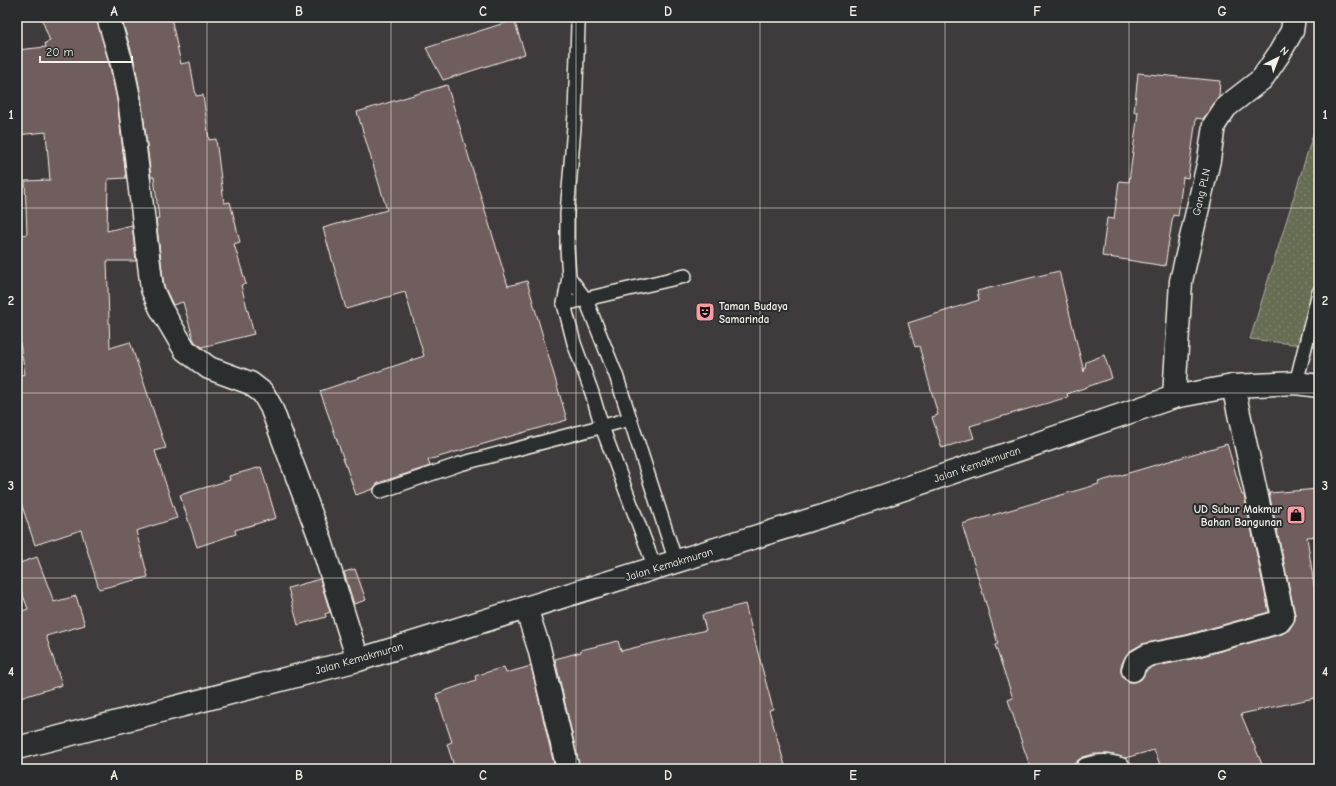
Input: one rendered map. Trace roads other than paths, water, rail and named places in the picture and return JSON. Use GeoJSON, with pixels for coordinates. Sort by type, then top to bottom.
{"type":"FeatureCollection","features":[{"type":"Feature","properties":{"kind":"street"},"geometry":{"type":"LineString","coordinates":[[108,17],[122,64],[129,98],[152,289],[161,310],[185,350],[209,368],[250,383],[263,393],[271,407],[320,538],[358,660]]}},
{"type":"Feature","properties":{"kind":"street","name":"Gang PLN"},"geometry":{"type":"LineString","coordinates":[[1174,397],[1181,281],[1208,160],[1214,125],[1226,107],[1262,80],[1292,31],[1294,17]]}},
{"type":"Feature","properties":{"kind":"street","name":"Jalan Kemakmuran"},"geometry":{"type":"LineString","coordinates":[[17,748],[358,660],[842,510],[1174,397],[1233,386],[1296,383],[1319,386]]}},
{"type":"Feature","properties":{"kind":"street"},"geometry":{"type":"LineString","coordinates":[[1133,670],[1136,662],[1148,655],[1189,646],[1282,620],[1277,586],[1233,386]]}},
{"type":"Feature","properties":{"kind":"street"},"geometry":{"type":"LineString","coordinates":[[526,608],[539,648],[568,769]]}},
{"type":"Feature","properties":{"kind":"street"},"geometry":{"type":"LineString","coordinates":[[1087,769],[1098,765],[1109,765],[1120,769]]}},
{"type":"Feature","properties":{"kind":"lane"},"geometry":{"type":"LineString","coordinates":[[577,17],[575,114],[567,214],[569,277],[564,304],[574,343],[602,426],[655,568]]}},
{"type":"Feature","properties":{"kind":"lane"},"geometry":{"type":"LineString","coordinates":[[564,304],[685,276]]}},
{"type":"Feature","properties":{"kind":"lane"},"geometry":{"type":"LineString","coordinates":[[569,277],[586,300],[616,375],[676,562]]}},
{"type":"Feature","properties":{"kind":"lane"},"geometry":{"type":"LineString","coordinates":[[1296,383],[1319,292]]}},
{"type":"Feature","properties":{"kind":"lane"},"geometry":{"type":"LineString","coordinates":[[382,491],[460,464],[630,419]]}},
{"type":"Feature","properties":{"kind":"place","name":"Taman Budaya Samarinda"},"geometry":{"type":"Point","coordinates":[705,312]}},
{"type":"Feature","properties":{"kind":"place","name":"UD Subur Makmur Bahan Bangunan"},"geometry":{"type":"Point","coordinates":[1296,515]}}]}
